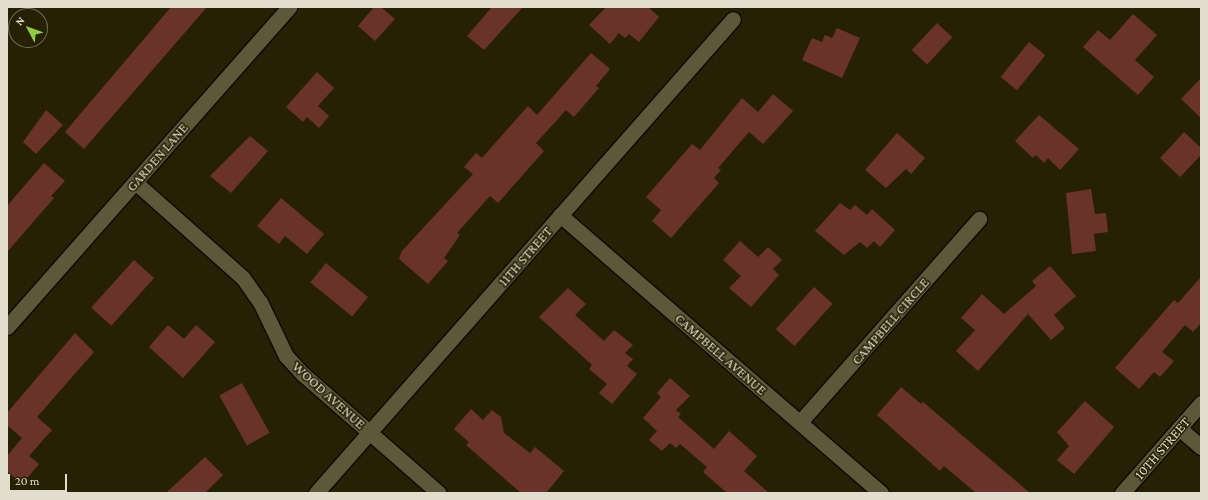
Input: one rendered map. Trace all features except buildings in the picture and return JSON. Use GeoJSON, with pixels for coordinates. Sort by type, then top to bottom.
{"type":"FeatureCollection","features":[{"type":"Feature","properties":{"kind":"street","name":"GARDEN LANE"},"geometry":{"type":"LineString","coordinates":[[7,327],[289,7]]}},
{"type":"Feature","properties":{"kind":"street","name":"11TH STREET"},"geometry":{"type":"LineString","coordinates":[[316,493],[733,19]]}},
{"type":"Feature","properties":{"kind":"street","name":"WOOD AVENUE"},"geometry":{"type":"LineString","coordinates":[[135,182],[243,278],[260,302],[286,356],[439,493]]}},
{"type":"Feature","properties":{"kind":"street","name":"CAMPBELL AVENUE"},"geometry":{"type":"LineString","coordinates":[[560,215],[881,493]]}},
{"type":"Feature","properties":{"kind":"street","name":"CAMPBELL CIRCLE"},"geometry":{"type":"LineString","coordinates":[[800,422],[979,219]]}},
{"type":"Feature","properties":{"kind":"street","name":"10TH STREET"},"geometry":{"type":"LineString","coordinates":[[1122,493],[1201,403]]}},
{"type":"Feature","properties":{"kind":"street"},"geometry":{"type":"LineString","coordinates":[[1179,428],[1201,447]]}}]}
